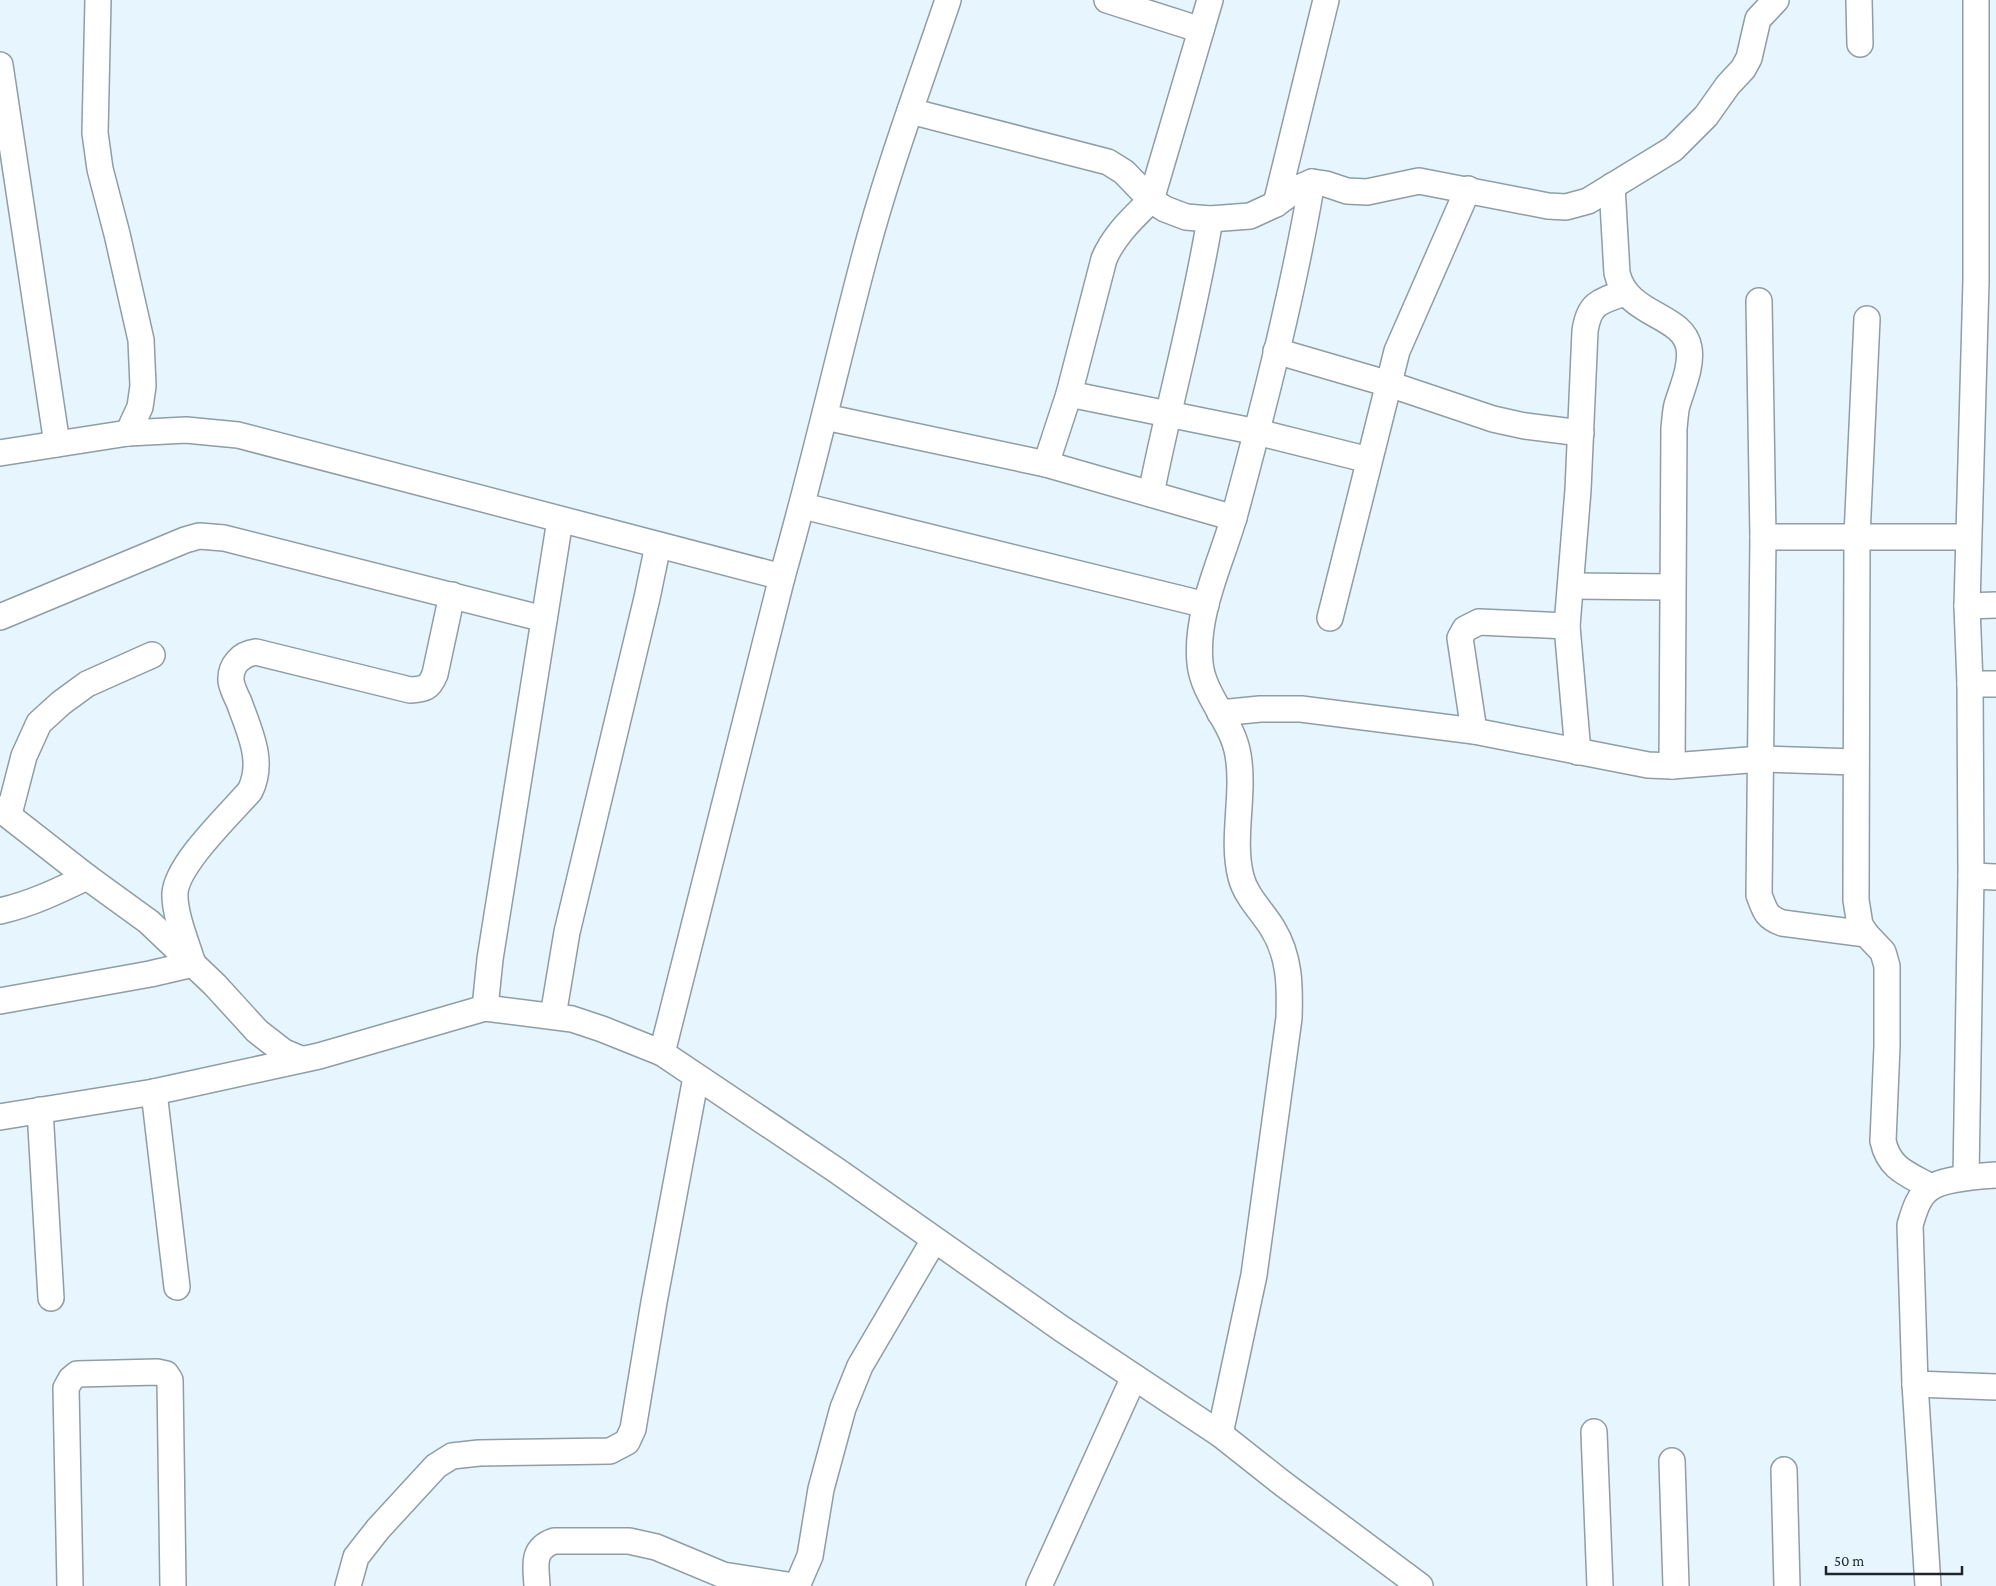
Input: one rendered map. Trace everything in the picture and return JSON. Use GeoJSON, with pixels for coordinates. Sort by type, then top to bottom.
{"type":"FeatureCollection","features":[{"type":"Feature","properties":{"kind":"street"},"geometry":{"type":"LineString","coordinates":[[98,0],[95,133],[100,169],[117,234],[140,340],[143,386],[140,407],[128,433]]}},
{"type":"Feature","properties":{"kind":"street"},"geometry":{"type":"LineString","coordinates":[[662,1053],[782,577],[803,506],[864,257],[948,0]]}},
{"type":"Feature","properties":{"kind":"street"},"geometry":{"type":"LineString","coordinates":[[1107,0],[1201,30]]}},
{"type":"Feature","properties":{"kind":"street"},"geometry":{"type":"LineString","coordinates":[[1046,464],[1069,394],[1104,259],[1109,246],[1127,223],[1151,200],[1210,0]]}},
{"type":"Feature","properties":{"kind":"street"},"geometry":{"type":"LineString","coordinates":[[1276,204],[1326,0]]}},
{"type":"Feature","properties":{"kind":"street"},"geometry":{"type":"LineString","coordinates":[[910,112],[1108,162],[1124,172],[1151,200],[1165,210],[1186,216],[1210,219],[1250,216],[1276,204],[1298,188],[1312,182],[1326,184],[1347,191],[1367,192],[1419,181],[1548,206],[1566,207],[1588,201],[1673,149],[1706,116],[1749,58],[1758,10],[1776,0]]}},
{"type":"Feature","properties":{"kind":"street"},"geometry":{"type":"LineString","coordinates":[[1859,0],[1860,44]]}},
{"type":"Feature","properties":{"kind":"street"},"geometry":{"type":"LineString","coordinates":[[1966,1177],[1971,876],[1970,684],[1966,606],[1976,281],[1976,0]]}},
{"type":"Feature","properties":{"kind":"street"},"geometry":{"type":"LineString","coordinates":[[0,66],[57,444]]}},
{"type":"Feature","properties":{"kind":"street"},"geometry":{"type":"LineString","coordinates":[[1220,1434],[1254,1276],[1289,1018],[1290,983],[1284,953],[1273,929],[1253,902],[1241,879],[1238,861],[1240,785],[1238,755],[1233,735],[1205,682],[1200,665],[1200,650],[1206,604],[1234,518],[1257,432],[1300,250],[1312,182]]}},
{"type":"Feature","properties":{"kind":"street"},"geometry":{"type":"LineString","coordinates":[[1612,186],[1619,283],[1625,293],[1646,310],[1674,326],[1683,334],[1689,348],[1688,364],[1676,407],[1674,428],[1672,766]]}},
{"type":"Feature","properties":{"kind":"street"},"geometry":{"type":"LineString","coordinates":[[1330,618],[1397,351],[1468,189]]}},
{"type":"Feature","properties":{"kind":"street"},"geometry":{"type":"LineString","coordinates":[[1151,494],[1167,413],[1204,255],[1210,219]]}},
{"type":"Feature","properties":{"kind":"street"},"geometry":{"type":"LineString","coordinates":[[1578,752],[1567,626],[1581,433],[1583,356],[1587,317],[1593,307],[1601,301],[1625,293]]}},
{"type":"Feature","properties":{"kind":"street"},"geometry":{"type":"LineString","coordinates":[[1759,301],[1763,537],[1760,895],[1766,912],[1771,919],[1782,923],[1866,934]]}},
{"type":"Feature","properties":{"kind":"street"},"geometry":{"type":"LineString","coordinates":[[1867,319],[1858,536],[1856,900],[1860,925],[1883,952],[1887,966],[1884,1142],[1886,1153],[1891,1163],[1931,1187]]}},
{"type":"Feature","properties":{"kind":"street"},"geometry":{"type":"LineString","coordinates":[[1276,351],[1389,384],[1493,420],[1581,433]]}},
{"type":"Feature","properties":{"kind":"street"},"geometry":{"type":"LineString","coordinates":[[1069,394],[1257,432],[1369,460]]}},
{"type":"Feature","properties":{"kind":"street"},"geometry":{"type":"LineString","coordinates":[[825,417],[1046,464],[1234,518]]}},
{"type":"Feature","properties":{"kind":"street"},"geometry":{"type":"LineString","coordinates":[[0,453],[128,433],[186,430],[238,435],[782,577]]}},
{"type":"Feature","properties":{"kind":"street"},"geometry":{"type":"LineString","coordinates":[[803,506],[1206,604]]}},
{"type":"Feature","properties":{"kind":"street"},"geometry":{"type":"LineString","coordinates":[[485,1008],[490,959],[560,520]]}},
{"type":"Feature","properties":{"kind":"street"},"geometry":{"type":"LineString","coordinates":[[0,617],[153,553],[199,536],[224,538],[544,620]]}},
{"type":"Feature","properties":{"kind":"street"},"geometry":{"type":"LineString","coordinates":[[1763,537],[1968,538]]}},
{"type":"Feature","properties":{"kind":"street"},"geometry":{"type":"LineString","coordinates":[[553,1016],[567,932],[658,545]]}},
{"type":"Feature","properties":{"kind":"street"},"geometry":{"type":"LineString","coordinates":[[1571,586],[1672,587]]}},
{"type":"Feature","properties":{"kind":"street"},"geometry":{"type":"LineString","coordinates":[[193,964],[177,911],[175,893],[179,878],[190,860],[250,791],[256,779],[254,748],[231,681],[232,668],[247,653],[256,652],[410,690],[423,689],[431,684],[435,674],[452,595]]}},
{"type":"Feature","properties":{"kind":"street"},"geometry":{"type":"LineString","coordinates":[[1966,606],[1996,605]]}},
{"type":"Feature","properties":{"kind":"street"},"geometry":{"type":"LineString","coordinates":[[1474,732],[1460,638],[1465,629],[1479,622],[1567,626]]}},
{"type":"Feature","properties":{"kind":"street"},"geometry":{"type":"LineString","coordinates":[[152,656],[86,684],[60,703],[39,723],[24,756],[4,811],[87,877],[149,922],[215,985],[257,1031],[284,1052],[301,1060]]}},
{"type":"Feature","properties":{"kind":"street"},"geometry":{"type":"LineString","coordinates":[[1970,684],[1996,684]]}},
{"type":"Feature","properties":{"kind":"street"},"geometry":{"type":"LineString","coordinates":[[1220,713],[1260,709],[1301,709],[1474,732],[1621,761],[1672,766],[1761,759],[1856,762]]}},
{"type":"Feature","properties":{"kind":"street"},"geometry":{"type":"LineString","coordinates":[[1971,876],[1996,877]]}},
{"type":"Feature","properties":{"kind":"street"},"geometry":{"type":"LineString","coordinates":[[0,911],[23,906],[87,877]]}},
{"type":"Feature","properties":{"kind":"street"},"geometry":{"type":"LineString","coordinates":[[0,1001],[150,974],[193,964]]}},
{"type":"Feature","properties":{"kind":"street"},"geometry":{"type":"LineString","coordinates":[[0,1117],[154,1092],[301,1060],[485,1008],[553,1016],[602,1029],[662,1053],[836,1170],[1062,1329],[1220,1434],[1420,1586]]}},
{"type":"Feature","properties":{"kind":"street"},"geometry":{"type":"LineString","coordinates":[[348,1586],[356,1557],[378,1529],[436,1466],[452,1456],[479,1453],[610,1451],[626,1442],[633,1430],[654,1302],[696,1077]]}},
{"type":"Feature","properties":{"kind":"street"},"geometry":{"type":"LineString","coordinates":[[154,1092],[177,1287]]}},
{"type":"Feature","properties":{"kind":"street"},"geometry":{"type":"LineString","coordinates":[[40,1110],[51,1298]]}},
{"type":"Feature","properties":{"kind":"street"},"geometry":{"type":"LineString","coordinates":[[1928,1586],[1914,1384],[1910,1225],[1916,1205],[1931,1187],[1966,1177],[1996,1175]]}},
{"type":"Feature","properties":{"kind":"street"},"geometry":{"type":"LineString","coordinates":[[537,1586],[536,1561],[544,1544],[554,1541],[629,1541],[656,1547],[723,1575],[796,1586],[810,1556],[821,1489],[851,1386],[860,1366],[934,1240]]}},
{"type":"Feature","properties":{"kind":"street"},"geometry":{"type":"LineString","coordinates":[[70,1586],[66,1388],[71,1379],[77,1374],[157,1372],[166,1374],[170,1380],[173,1586]]}},
{"type":"Feature","properties":{"kind":"street"},"geometry":{"type":"LineString","coordinates":[[1039,1586],[1134,1376]]}},
{"type":"Feature","properties":{"kind":"street"},"geometry":{"type":"LineString","coordinates":[[1914,1384],[1996,1387]]}},
{"type":"Feature","properties":{"kind":"street"},"geometry":{"type":"LineString","coordinates":[[1594,1432],[1600,1586]]}},
{"type":"Feature","properties":{"kind":"street"},"geometry":{"type":"LineString","coordinates":[[1672,1461],[1676,1586]]}},
{"type":"Feature","properties":{"kind":"street"},"geometry":{"type":"LineString","coordinates":[[1784,1470],[1787,1586]]}}]}
